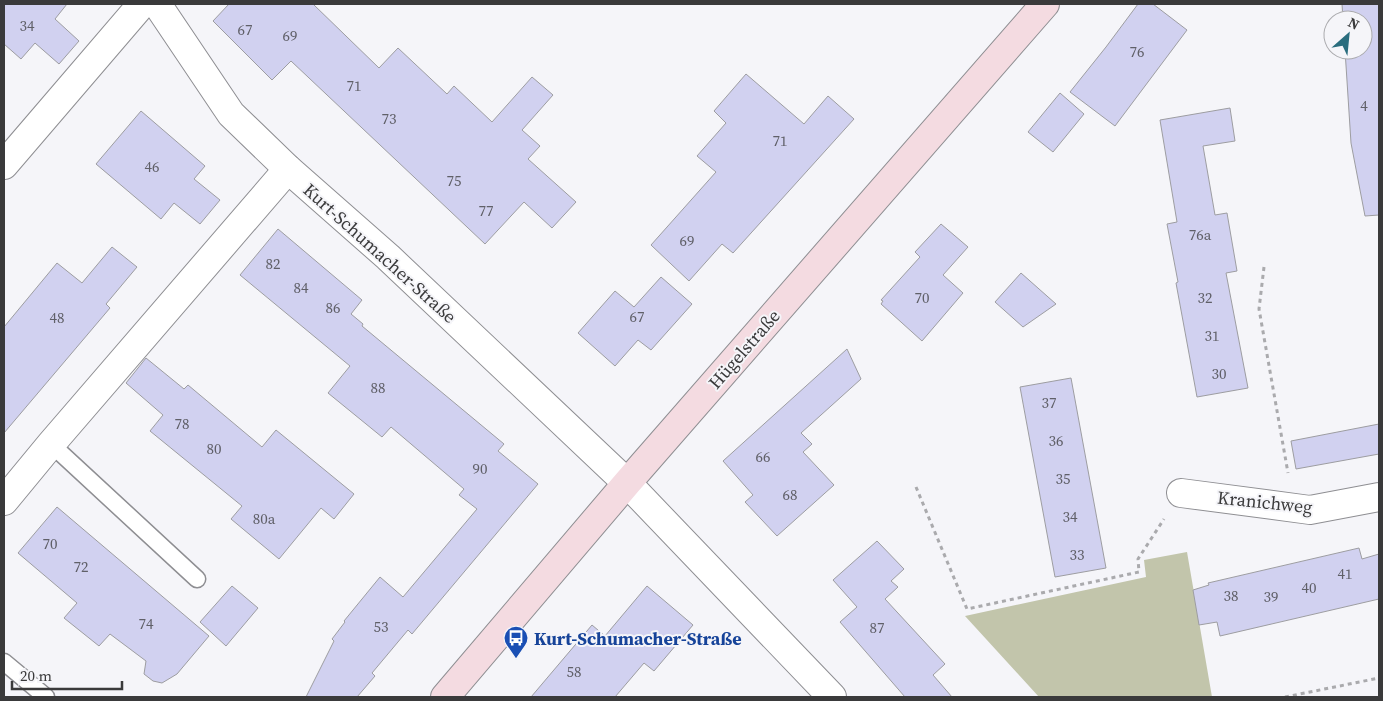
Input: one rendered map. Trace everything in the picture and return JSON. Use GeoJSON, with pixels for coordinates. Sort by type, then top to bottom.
{"type":"FeatureCollection","features":[{"type":"Feature","properties":{"kind":"street"},"geometry":{"type":"LineString","coordinates":[[4,165],[142,4]]}},
{"type":"Feature","properties":{"kind":"street","name":"Kurt-Schumacher-Straße"},"geometry":{"type":"LineString","coordinates":[[157,4],[231,114],[288,169],[388,257],[627,483],[832,697]]}},
{"type":"Feature","properties":{"kind":"street","name":"Hügelstraße"},"geometry":{"type":"LineString","coordinates":[[445,697],[627,483],[1041,5]]}},
{"type":"Feature","properties":{"kind":"street","name":"Kurt-Schumacher-Straße"},"geometry":{"type":"LineString","coordinates":[[4,500],[50,444],[288,169]]}},
{"type":"Feature","properties":{"kind":"street","name":"Kranichweg"},"geometry":{"type":"LineString","coordinates":[[1181,493],[1310,510],[1379,497]]}},
{"type":"Feature","properties":{"kind":"lane"},"geometry":{"type":"LineString","coordinates":[[50,444],[197,578]]}},
{"type":"Feature","properties":{"kind":"lane"},"geometry":{"type":"LineString","coordinates":[[4,662],[46,697]]}},
{"type":"Feature","properties":{"kind":"path"},"geometry":{"type":"LineString","coordinates":[[1264,267],[1259,309],[1294,508]]}},
{"type":"Feature","properties":{"kind":"path"},"geometry":{"type":"LineString","coordinates":[[916,487],[968,609],[1139,572],[1138,559],[1181,493]]}},
{"type":"Feature","properties":{"kind":"path"},"geometry":{"type":"LineString","coordinates":[[1285,697],[1379,678]]}},
{"type":"Feature","properties":{"kind":"green space"},"geometry":{"type":"Polygon","coordinates":[[[1187,552],[1212,697],[1039,697],[965,616],[1146,577],[1144,560],[1187,552]]]}},
{"type":"Feature","properties":{"kind":"building"},"geometry":{"type":"Polygon","coordinates":[[[4,4],[67,4],[55,19],[79,41],[59,64],[35,43],[21,59],[4,44],[4,4]]]}},
{"type":"Feature","properties":{"kind":"building"},"geometry":{"type":"Polygon","coordinates":[[[229,4],[313,4],[379,68],[398,48],[447,94],[454,86],[492,122],[532,77],[553,95],[522,130],[540,146],[528,159],[576,202],[552,228],[524,202],[485,244],[291,61],[272,80],[213,21],[229,4]]]}},
{"type":"Feature","properties":{"kind":"building"},"geometry":{"type":"Polygon","coordinates":[[[1138,4],[1153,4],[1187,30],[1115,126],[1070,92],[1138,4]]]}},
{"type":"Feature","properties":{"kind":"building"},"geometry":{"type":"Polygon","coordinates":[[[1342,4],[1379,4],[1379,215],[1365,216],[1351,143],[1346,60],[1373,60],[1373,10],[1342,10],[1342,4]]]}},
{"type":"Feature","properties":{"kind":"building"},"geometry":{"type":"Polygon","coordinates":[[[746,74],[804,124],[828,96],[854,119],[733,253],[722,244],[689,281],[651,245],[716,172],[697,156],[726,123],[714,111],[746,74]]]}},
{"type":"Feature","properties":{"kind":"building"},"geometry":{"type":"Polygon","coordinates":[[[1060,93],[1084,114],[1053,152],[1028,132],[1060,93]]]}},
{"type":"Feature","properties":{"kind":"building"},"geometry":{"type":"Polygon","coordinates":[[[1230,108],[1235,141],[1203,146],[1215,215],[1227,213],[1237,271],[1226,273],[1248,388],[1197,397],[1167,224],[1177,222],[1160,120],[1230,108]]]}},
{"type":"Feature","properties":{"kind":"building"},"geometry":{"type":"Polygon","coordinates":[[[141,111],[205,166],[194,179],[220,200],[200,224],[174,203],[161,219],[96,164],[141,111]]]}},
{"type":"Feature","properties":{"kind":"building"},"geometry":{"type":"Polygon","coordinates":[[[941,224],[968,247],[943,275],[963,293],[922,341],[881,304],[883,301],[881,300],[920,257],[915,252],[941,224]]]}},
{"type":"Feature","properties":{"kind":"building"},"geometry":{"type":"Polygon","coordinates":[[[278,229],[362,300],[351,314],[363,324],[362,326],[504,444],[498,451],[538,484],[412,634],[408,630],[372,673],[375,676],[357,697],[306,697],[334,641],[332,639],[344,621],[380,577],[403,597],[477,509],[459,495],[464,489],[391,427],[382,437],[328,393],[350,366],[240,275],[278,229]]]}},
{"type":"Feature","properties":{"kind":"building"},"geometry":{"type":"Polygon","coordinates":[[[112,247],[137,267],[106,304],[110,308],[4,433],[4,327],[57,263],[82,283],[112,247]]]}},
{"type":"Feature","properties":{"kind":"building"},"geometry":{"type":"Polygon","coordinates":[[[1021,273],[1056,304],[1023,327],[995,302],[1021,273]]]}},
{"type":"Feature","properties":{"kind":"building"},"geometry":{"type":"Polygon","coordinates":[[[661,277],[692,304],[651,350],[638,340],[615,366],[578,333],[615,291],[634,307],[661,277]]]}},
{"type":"Feature","properties":{"kind":"building"},"geometry":{"type":"Polygon","coordinates":[[[847,349],[861,379],[801,433],[812,444],[803,452],[834,485],[777,536],[745,502],[753,495],[723,461],[847,349]]]}},
{"type":"Feature","properties":{"kind":"building"},"geometry":{"type":"Polygon","coordinates":[[[146,358],[184,389],[188,385],[262,447],[276,430],[354,494],[334,519],[321,508],[279,559],[231,519],[242,506],[150,431],[163,415],[126,383],[146,358]]]}},
{"type":"Feature","properties":{"kind":"building"},"geometry":{"type":"Polygon","coordinates":[[[1071,378],[1106,568],[1055,577],[1020,387],[1071,378]]]}},
{"type":"Feature","properties":{"kind":"building"},"geometry":{"type":"Polygon","coordinates":[[[1379,424],[1379,454],[1296,469],[1291,441],[1379,424]]]}},
{"type":"Feature","properties":{"kind":"building"},"geometry":{"type":"Polygon","coordinates":[[[57,507],[209,636],[177,674],[162,683],[153,681],[144,674],[146,661],[110,634],[99,646],[64,618],[77,603],[18,553],[57,507]]]}},
{"type":"Feature","properties":{"kind":"building"},"geometry":{"type":"Polygon","coordinates":[[[877,541],[904,569],[891,581],[898,587],[885,599],[945,664],[933,675],[952,697],[905,697],[840,622],[857,607],[833,580],[877,541]]]}},
{"type":"Feature","properties":{"kind":"building"},"geometry":{"type":"Polygon","coordinates":[[[1359,548],[1362,559],[1379,554],[1379,599],[1220,636],[1217,622],[1199,625],[1193,590],[1209,585],[1208,583],[1359,548]]]}},
{"type":"Feature","properties":{"kind":"building"},"geometry":{"type":"Polygon","coordinates":[[[232,586],[258,608],[226,646],[200,622],[232,586]]]}},
{"type":"Feature","properties":{"kind":"building"},"geometry":{"type":"Polygon","coordinates":[[[647,586],[693,625],[654,671],[644,663],[615,697],[531,697],[592,625],[605,636],[647,586]]]}},
{"type":"Feature","properties":{"kind":"place","name":"Kurt-Schumacher-Straße"},"geometry":{"type":"Point","coordinates":[516,659]}}]}
